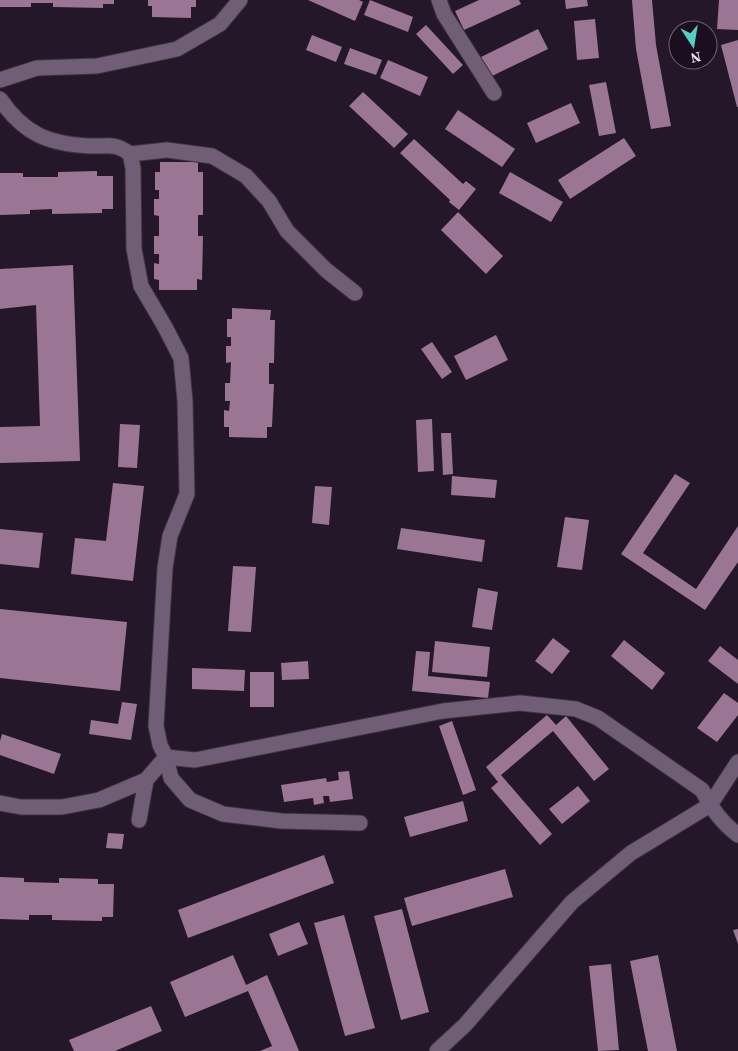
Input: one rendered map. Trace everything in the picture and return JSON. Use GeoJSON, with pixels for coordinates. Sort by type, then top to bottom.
{"type":"FeatureCollection","features":[{"type":"Feature","properties":{"kind":"street"},"geometry":{"type":"LineString","coordinates":[[0,80],[37,68],[97,66],[176,49],[220,24],[240,0]]}},
{"type":"Feature","properties":{"kind":"street"},"geometry":{"type":"LineString","coordinates":[[439,0],[444,14],[494,94]]}},
{"type":"Feature","properties":{"kind":"street"},"geometry":{"type":"LineString","coordinates":[[0,99],[24,128],[54,142],[89,146],[119,146],[130,154],[133,168],[134,249],[142,286],[181,358],[185,401],[186,494],[170,536],[165,568],[156,726],[171,778],[190,800],[222,814],[281,821],[360,823]]}},
{"type":"Feature","properties":{"kind":"street"},"geometry":{"type":"LineString","coordinates":[[130,154],[167,150],[212,156],[246,176],[269,201],[286,231],[326,270],[355,293]]}},
{"type":"Feature","properties":{"kind":"street"},"geometry":{"type":"LineString","coordinates":[[166,757],[195,760],[443,711],[520,703],[576,709],[598,718],[702,790],[724,824],[738,835]]}},
{"type":"Feature","properties":{"kind":"street"},"geometry":{"type":"LineString","coordinates":[[0,803],[21,807],[62,807],[99,800],[146,780],[166,757]]}},
{"type":"Feature","properties":{"kind":"street"},"geometry":{"type":"LineString","coordinates":[[437,1051],[464,1025],[572,902],[631,853],[710,805],[738,762]]}},
{"type":"Feature","properties":{"kind":"street"},"geometry":{"type":"LineString","coordinates":[[140,820],[146,780]]}},
{"type":"Feature","properties":{"kind":"building"},"geometry":{"type":"Polygon","coordinates":[[[0,0],[114,0],[114,4],[103,4],[103,8],[53,7],[53,3],[31,3],[31,7],[0,7],[0,0]]]}},
{"type":"Feature","properties":{"kind":"building"},"geometry":{"type":"Polygon","coordinates":[[[148,0],[196,0],[196,7],[191,7],[191,18],[152,17],[152,6],[148,6],[148,0]]]}},
{"type":"Feature","properties":{"kind":"building"},"geometry":{"type":"Polygon","coordinates":[[[308,0],[359,0],[363,2],[355,21],[308,0]]]}},
{"type":"Feature","properties":{"kind":"building"},"geometry":{"type":"Polygon","coordinates":[[[370,0],[413,17],[408,32],[364,15],[370,0]]]}},
{"type":"Feature","properties":{"kind":"building"},"geometry":{"type":"Polygon","coordinates":[[[479,0],[519,0],[521,4],[464,30],[455,11],[479,0]]]}},
{"type":"Feature","properties":{"kind":"building"},"geometry":{"type":"Polygon","coordinates":[[[565,0],[587,0],[588,6],[566,9],[565,0]]]}},
{"type":"Feature","properties":{"kind":"building"},"geometry":{"type":"Polygon","coordinates":[[[632,0],[652,0],[656,45],[671,126],[651,129],[636,49],[632,0]]]}},
{"type":"Feature","properties":{"kind":"building"},"geometry":{"type":"Polygon","coordinates":[[[719,0],[738,0],[738,30],[718,29],[719,0]]]}},
{"type":"Feature","properties":{"kind":"building"},"geometry":{"type":"Polygon","coordinates":[[[595,19],[599,58],[577,60],[574,21],[595,19]]]}},
{"type":"Feature","properties":{"kind":"building"},"geometry":{"type":"Polygon","coordinates":[[[426,25],[463,65],[453,74],[416,34],[426,25]]]}},
{"type":"Feature","properties":{"kind":"building"},"geometry":{"type":"Polygon","coordinates":[[[538,29],[548,49],[490,77],[481,57],[538,29]]]}},
{"type":"Feature","properties":{"kind":"building"},"geometry":{"type":"Polygon","coordinates":[[[312,35],[342,47],[336,62],[306,50],[312,35]]]}},
{"type":"Feature","properties":{"kind":"building"},"geometry":{"type":"Polygon","coordinates":[[[738,40],[738,107],[737,107],[721,45],[738,40]]]}},
{"type":"Feature","properties":{"kind":"building"},"geometry":{"type":"Polygon","coordinates":[[[350,48],[382,60],[376,75],[344,64],[350,48]]]}},
{"type":"Feature","properties":{"kind":"building"},"geometry":{"type":"Polygon","coordinates":[[[388,60],[428,77],[420,96],[380,78],[388,60]]]}},
{"type":"Feature","properties":{"kind":"building"},"geometry":{"type":"Polygon","coordinates":[[[606,82],[616,133],[599,136],[589,85],[606,82]]]}},
{"type":"Feature","properties":{"kind":"building"},"geometry":{"type":"Polygon","coordinates":[[[363,92],[408,134],[394,148],[349,106],[363,92]]]}},
{"type":"Feature","properties":{"kind":"building"},"geometry":{"type":"Polygon","coordinates":[[[571,103],[580,123],[536,143],[527,123],[571,103]]]}},
{"type":"Feature","properties":{"kind":"building"},"geometry":{"type":"Polygon","coordinates":[[[458,110],[515,149],[502,167],[445,129],[458,110]]]}},
{"type":"Feature","properties":{"kind":"building"},"geometry":{"type":"Polygon","coordinates":[[[624,138],[636,156],[570,199],[558,180],[624,138]]]}},
{"type":"Feature","properties":{"kind":"building"},"geometry":{"type":"Polygon","coordinates":[[[414,139],[463,184],[466,181],[476,189],[459,210],[400,153],[414,139]]]}},
{"type":"Feature","properties":{"kind":"building"},"geometry":{"type":"Polygon","coordinates":[[[160,162],[198,162],[198,172],[203,172],[203,215],[198,215],[198,236],[203,236],[202,280],[197,279],[197,290],[159,290],[159,280],[154,279],[154,263],[159,264],[159,254],[154,254],[154,236],[159,236],[159,216],[154,215],[154,199],[159,199],[159,190],[155,190],[155,172],[160,172],[160,162]]]}},
{"type":"Feature","properties":{"kind":"building"},"geometry":{"type":"Polygon","coordinates":[[[97,171],[97,176],[113,176],[113,209],[102,209],[102,213],[52,214],[52,209],[30,210],[30,214],[0,215],[0,173],[23,173],[23,177],[58,177],[58,172],[97,171]]]}},
{"type":"Feature","properties":{"kind":"building"},"geometry":{"type":"Polygon","coordinates":[[[510,172],[563,202],[551,222],[499,193],[510,172]]]}},
{"type":"Feature","properties":{"kind":"building"},"geometry":{"type":"Polygon","coordinates":[[[458,212],[503,256],[486,274],[441,230],[458,212]]]}},
{"type":"Feature","properties":{"kind":"building"},"geometry":{"type":"Polygon","coordinates":[[[73,265],[80,461],[0,463],[0,427],[40,426],[36,305],[0,309],[0,269],[73,265]]]}},
{"type":"Feature","properties":{"kind":"building"},"geometry":{"type":"Polygon","coordinates":[[[232,308],[271,310],[270,320],[275,320],[274,363],[269,363],[269,384],[274,384],[272,427],[267,427],[267,438],[229,437],[229,427],[224,427],[224,410],[229,411],[230,401],[225,401],[225,383],[230,383],[231,362],[226,363],[226,346],[231,346],[231,337],[227,337],[227,319],[232,319],[232,308]]]}},
{"type":"Feature","properties":{"kind":"building"},"geometry":{"type":"Polygon","coordinates":[[[496,335],[508,360],[466,380],[454,356],[496,335]]]}},
{"type":"Feature","properties":{"kind":"building"},"geometry":{"type":"Polygon","coordinates":[[[432,342],[452,372],[442,379],[421,349],[432,342]]]}},
{"type":"Feature","properties":{"kind":"building"},"geometry":{"type":"Polygon","coordinates":[[[432,419],[434,471],[418,472],[416,420],[432,419]]]}},
{"type":"Feature","properties":{"kind":"building"},"geometry":{"type":"Polygon","coordinates":[[[120,424],[140,425],[137,468],[118,467],[120,424]]]}},
{"type":"Feature","properties":{"kind":"building"},"geometry":{"type":"Polygon","coordinates":[[[441,433],[451,433],[453,474],[443,475],[441,433]]]}},
{"type":"Feature","properties":{"kind":"building"},"geometry":{"type":"Polygon","coordinates":[[[675,474],[690,483],[643,553],[696,589],[738,526],[738,562],[705,610],[621,554],[675,474]]]}},
{"type":"Feature","properties":{"kind":"building"},"geometry":{"type":"Polygon","coordinates":[[[452,476],[497,480],[495,498],[451,495],[452,476]]]}},
{"type":"Feature","properties":{"kind":"building"},"geometry":{"type":"Polygon","coordinates":[[[113,483],[144,486],[133,581],[71,574],[75,538],[106,541],[113,483]]]}},
{"type":"Feature","properties":{"kind":"building"},"geometry":{"type":"Polygon","coordinates":[[[315,486],[332,487],[329,525],[312,523],[315,486]]]}},
{"type":"Feature","properties":{"kind":"building"},"geometry":{"type":"Polygon","coordinates":[[[565,517],[589,520],[582,570],[557,567],[565,517]]]}},
{"type":"Feature","properties":{"kind":"building"},"geometry":{"type":"Polygon","coordinates":[[[401,528],[485,540],[482,562],[397,549],[401,528]]]}},
{"type":"Feature","properties":{"kind":"building"},"geometry":{"type":"Polygon","coordinates":[[[0,529],[43,533],[39,568],[0,564],[0,529]]]}},
{"type":"Feature","properties":{"kind":"building"},"geometry":{"type":"Polygon","coordinates":[[[233,566],[256,567],[251,632],[228,631],[233,566]]]}},
{"type":"Feature","properties":{"kind":"building"},"geometry":{"type":"Polygon","coordinates":[[[478,588],[498,592],[492,630],[472,627],[478,588]]]}},
{"type":"Feature","properties":{"kind":"building"},"geometry":{"type":"Polygon","coordinates":[[[0,609],[127,622],[120,691],[0,678],[0,609]]]}},
{"type":"Feature","properties":{"kind":"building"},"geometry":{"type":"Polygon","coordinates":[[[553,638],[570,651],[552,674],[535,661],[553,638]]]}},
{"type":"Feature","properties":{"kind":"building"},"geometry":{"type":"Polygon","coordinates":[[[624,640],[665,673],[652,690],[611,656],[624,640]]]}},
{"type":"Feature","properties":{"kind":"building"},"geometry":{"type":"Polygon","coordinates":[[[435,641],[490,647],[487,677],[432,672],[435,641]]]}},
{"type":"Feature","properties":{"kind":"building"},"geometry":{"type":"Polygon","coordinates":[[[720,646],[738,660],[738,684],[708,661],[720,646]]]}},
{"type":"Feature","properties":{"kind":"building"},"geometry":{"type":"Polygon","coordinates":[[[416,651],[430,652],[428,676],[490,682],[488,698],[412,691],[416,651]]]}},
{"type":"Feature","properties":{"kind":"building"},"geometry":{"type":"Polygon","coordinates":[[[308,661],[309,679],[282,680],[281,663],[308,661]]]}},
{"type":"Feature","properties":{"kind":"building"},"geometry":{"type":"Polygon","coordinates":[[[192,668],[245,670],[244,691],[192,689],[192,668]]]}},
{"type":"Feature","properties":{"kind":"building"},"geometry":{"type":"Polygon","coordinates":[[[250,672],[274,672],[274,707],[250,707],[250,672]]]}},
{"type":"Feature","properties":{"kind":"building"},"geometry":{"type":"Polygon","coordinates":[[[724,693],[738,703],[738,715],[717,742],[697,728],[724,693]]]}},
{"type":"Feature","properties":{"kind":"building"},"geometry":{"type":"Polygon","coordinates":[[[122,702],[137,704],[131,740],[89,734],[91,720],[118,724],[122,702]]]}},
{"type":"Feature","properties":{"kind":"building"},"geometry":{"type":"Polygon","coordinates":[[[547,715],[556,725],[566,716],[609,769],[594,781],[553,731],[501,775],[552,834],[540,845],[491,788],[498,782],[486,767],[547,715]]]}},
{"type":"Feature","properties":{"kind":"building"},"geometry":{"type":"Polygon","coordinates":[[[452,721],[476,790],[463,795],[439,726],[452,721]]]}},
{"type":"Feature","properties":{"kind":"building"},"geometry":{"type":"Polygon","coordinates":[[[2,734],[61,754],[54,774],[0,755],[2,734]]]}},
{"type":"Feature","properties":{"kind":"building"},"geometry":{"type":"Polygon","coordinates":[[[349,771],[353,799],[330,802],[329,796],[323,796],[324,803],[314,805],[313,798],[284,802],[281,785],[326,778],[327,782],[339,780],[338,772],[349,771]]]}},
{"type":"Feature","properties":{"kind":"building"},"geometry":{"type":"Polygon","coordinates":[[[578,786],[590,801],[562,824],[549,809],[578,786]]]}},
{"type":"Feature","properties":{"kind":"building"},"geometry":{"type":"Polygon","coordinates":[[[463,801],[468,821],[410,837],[404,817],[463,801]]]}},
{"type":"Feature","properties":{"kind":"building"},"geometry":{"type":"Polygon","coordinates":[[[108,833],[124,834],[122,849],[106,848],[108,833]]]}},
{"type":"Feature","properties":{"kind":"building"},"geometry":{"type":"Polygon","coordinates":[[[324,855],[334,883],[188,938],[178,910],[324,855]]]}},
{"type":"Feature","properties":{"kind":"building"},"geometry":{"type":"Polygon","coordinates":[[[505,869],[513,897],[412,926],[404,898],[505,869]]]}},
{"type":"Feature","properties":{"kind":"building"},"geometry":{"type":"Polygon","coordinates":[[[0,877],[24,878],[24,882],[59,883],[59,878],[98,879],[98,884],[114,884],[113,917],[102,917],[102,921],[52,920],[52,915],[29,915],[29,920],[0,919],[0,877]]]}},
{"type":"Feature","properties":{"kind":"building"},"geometry":{"type":"Polygon","coordinates":[[[402,909],[429,1012],[401,1020],[374,916],[402,909]]]}},
{"type":"Feature","properties":{"kind":"building"},"geometry":{"type":"Polygon","coordinates":[[[344,915],[375,1028],[345,1036],[314,923],[344,915]]]}},
{"type":"Feature","properties":{"kind":"building"},"geometry":{"type":"Polygon","coordinates":[[[299,922],[308,944],[278,956],[269,934],[299,922]]]}},
{"type":"Feature","properties":{"kind":"building"},"geometry":{"type":"Polygon","coordinates":[[[738,929],[738,944],[733,930],[738,929]]]}},
{"type":"Feature","properties":{"kind":"building"},"geometry":{"type":"Polygon","coordinates":[[[233,955],[246,985],[267,975],[299,1051],[260,1051],[272,1046],[248,991],[185,1017],[170,982],[233,955]]]}},
{"type":"Feature","properties":{"kind":"building"},"geometry":{"type":"Polygon","coordinates":[[[658,955],[677,1051],[648,1051],[630,961],[658,955]]]}},
{"type":"Feature","properties":{"kind":"building"},"geometry":{"type":"Polygon","coordinates":[[[611,964],[619,1050],[598,1051],[589,966],[611,964]]]}},
{"type":"Feature","properties":{"kind":"building"},"geometry":{"type":"Polygon","coordinates":[[[151,1006],[162,1031],[115,1051],[74,1051],[69,1040],[151,1006]]]}}]}
